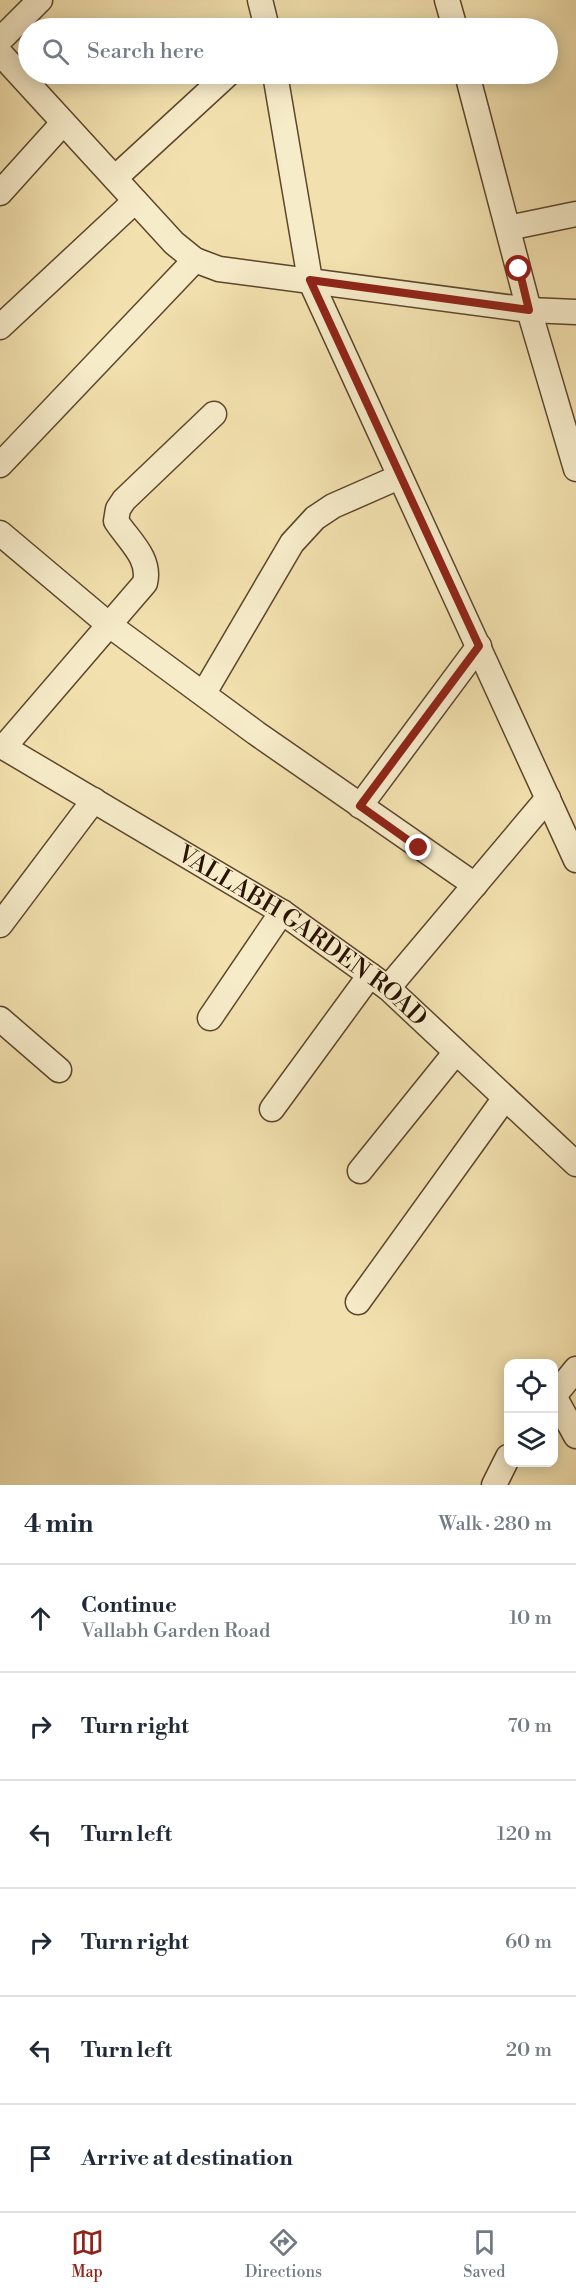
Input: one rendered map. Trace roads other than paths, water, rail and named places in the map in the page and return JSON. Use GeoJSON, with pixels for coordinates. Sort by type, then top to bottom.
{"type":"FeatureCollection","features":[{"type":"Feature","properties":{"kind":"street"},"geometry":{"type":"LineString","coordinates":[[22,18],[40,0]]}},
{"type":"Feature","properties":{"kind":"street"},"geometry":{"type":"LineString","coordinates":[[260,0],[264,18]]}},
{"type":"Feature","properties":{"kind":"street"},"geometry":{"type":"LineString","coordinates":[[447,0],[452,18]]}},
{"type":"Feature","properties":{"kind":"street"},"geometry":{"type":"LineString","coordinates":[[0,40],[18,22]]}},
{"type":"Feature","properties":{"kind":"street"},"geometry":{"type":"LineString","coordinates":[[0,53],[18,73]]}},
{"type":"Feature","properties":{"kind":"street"},"geometry":{"type":"LineString","coordinates":[[28,84],[174,243],[195,260],[219,269],[529,310],[576,312]]}},
{"type":"Feature","properties":{"kind":"street"},"geometry":{"type":"LineString","coordinates":[[115,178],[217,84]]}},
{"type":"Feature","properties":{"kind":"street"},"geometry":{"type":"LineString","coordinates":[[276,84],[310,280],[576,860]]}},
{"type":"Feature","properties":{"kind":"street"},"geometry":{"type":"LineString","coordinates":[[470,84],[529,310],[576,469]]}},
{"type":"Feature","properties":{"kind":"street"},"geometry":{"type":"LineString","coordinates":[[0,193],[63,123]]}},
{"type":"Feature","properties":{"kind":"street"},"geometry":{"type":"LineString","coordinates":[[0,327],[135,201]]}},
{"type":"Feature","properties":{"kind":"street"},"geometry":{"type":"LineString","coordinates":[[508,228],[576,214]]}},
{"type":"Feature","properties":{"kind":"street"},"geometry":{"type":"LineString","coordinates":[[0,465],[195,260]]}},
{"type":"Feature","properties":{"kind":"street"},"geometry":{"type":"LineString","coordinates":[[2,746],[145,583],[148,570],[143,557],[116,521],[118,509],[124,500],[214,414]]}},
{"type":"Feature","properties":{"kind":"street"},"geometry":{"type":"LineString","coordinates":[[204,693],[292,543],[315,518],[333,506],[399,477]]}},
{"type":"Feature","properties":{"kind":"street"},"geometry":{"type":"LineString","coordinates":[[0,534],[108,624],[360,806],[475,885]]}},
{"type":"Feature","properties":{"kind":"street"},"geometry":{"type":"LineString","coordinates":[[360,806],[479,646]]}},
{"type":"Feature","properties":{"kind":"street","name":"VALLABH GARDEN ROAD"},"geometry":{"type":"LineString","coordinates":[[2,746],[282,912],[379,982],[576,1164]]}},
{"type":"Feature","properties":{"kind":"street"},"geometry":{"type":"LineString","coordinates":[[273,1109],[379,982],[475,885],[548,798]]}},
{"type":"Feature","properties":{"kind":"street"},"geometry":{"type":"LineString","coordinates":[[0,926],[94,800]]}},
{"type":"Feature","properties":{"kind":"street"},"geometry":{"type":"LineString","coordinates":[[210,1018],[282,912]]}},
{"type":"Feature","properties":{"kind":"street"},"geometry":{"type":"LineString","coordinates":[[0,1018],[58,1070]]}},
{"type":"Feature","properties":{"kind":"street"},"geometry":{"type":"LineString","coordinates":[[360,1171],[456,1052]]}},
{"type":"Feature","properties":{"kind":"street"},"geometry":{"type":"LineString","coordinates":[[358,1302],[506,1098]]}},
{"type":"Feature","properties":{"kind":"street"},"geometry":{"type":"LineString","coordinates":[[558,1391],[576,1369]]}},
{"type":"Feature","properties":{"kind":"street"},"geometry":{"type":"LineString","coordinates":[[558,1403],[576,1436]]}},
{"type":"Feature","properties":{"kind":"street"},"geometry":{"type":"LineString","coordinates":[[494,1485],[504,1464]]}}]}
